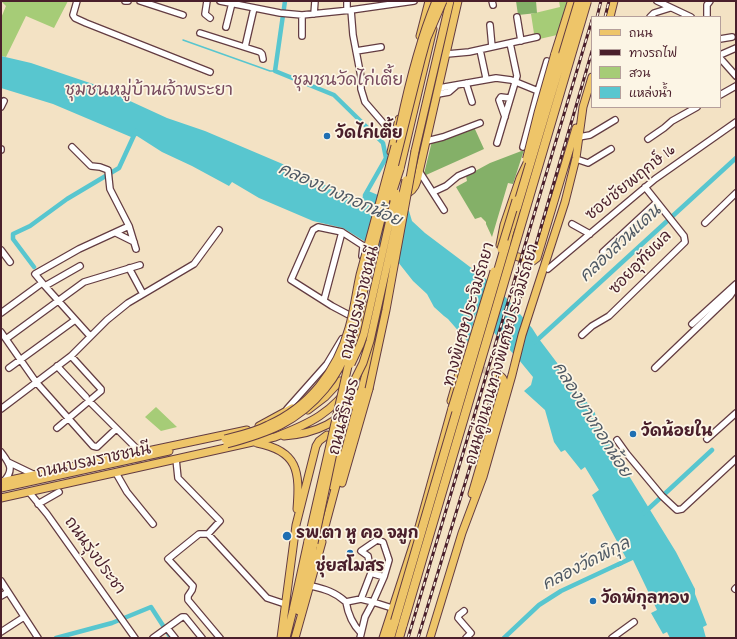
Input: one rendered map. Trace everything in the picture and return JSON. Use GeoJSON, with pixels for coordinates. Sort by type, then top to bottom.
{"type":"FeatureCollection","features":[{"type":"Feature","properties":{"kind":"highway"},"geometry":{"type":"LineString","coordinates":[[517,207],[533,133],[572,1]]}},
{"type":"Feature","properties":{"kind":"highway","name":"ทางพิเศษประจิมรัถยา"},"geometry":{"type":"LineString","coordinates":[[390,638],[517,207],[580,1]]}},
{"type":"Feature","properties":{"kind":"highway","name":"ทางพิเศษประจิมรัถยา"},"geometry":{"type":"LineString","coordinates":[[399,638],[587,1]]}},
{"type":"Feature","properties":{"kind":"main road"},"geometry":{"type":"LineString","coordinates":[[429,1],[384,182],[385,189],[389,193],[400,196],[412,191],[417,181],[447,54],[457,4]]}},
{"type":"Feature","properties":{"kind":"main road"},"geometry":{"type":"LineString","coordinates":[[2,484],[225,439],[259,429],[290,413],[316,391],[339,356],[349,328],[360,277],[398,135],[416,58],[436,1]]}},
{"type":"Feature","properties":{"kind":"main road","name":"ถนนบรมราชชนนี"},"geometry":{"type":"LineString","coordinates":[[2,484],[35,475],[196,441],[283,420],[301,414],[317,404],[340,381],[356,355],[364,334],[379,272],[400,169],[425,67],[436,1]]}},
{"type":"Feature","properties":{"kind":"main road"},"geometry":{"type":"LineString","coordinates":[[314,543],[354,351],[356,328],[366,278],[420,60],[427,38],[443,1]]}},
{"type":"Feature","properties":{"kind":"main road","name":"ถนนบรมราชชนนี"},"geometry":{"type":"LineString","coordinates":[[1,498],[276,437],[319,418],[341,398],[354,381],[363,363],[370,340],[401,198],[432,84],[450,1]]}},
{"type":"Feature","properties":{"kind":"main road","name":"ถนนคู่ขนานทางพิเศษประจิมรัถยา"},"geometry":{"type":"LineString","coordinates":[[384,638],[452,408],[522,181],[543,130],[580,1]]}},
{"type":"Feature","properties":{"kind":"main road"},"geometry":{"type":"LineString","coordinates":[[583,1],[546,131],[508,249],[511,255],[533,261],[537,258],[583,107]]}},
{"type":"Feature","properties":{"kind":"main road"},"geometry":{"type":"LineString","coordinates":[[610,16],[614,1]]}},
{"type":"Feature","properties":{"kind":"main road"},"geometry":{"type":"LineString","coordinates":[[436,65],[457,4]]}},
{"type":"Feature","properties":{"kind":"main road"},"geometry":{"type":"LineString","coordinates":[[419,39],[425,67]]}},
{"type":"Feature","properties":{"kind":"main road","name":"ถนนคู่ขนานทางพิเศษประจิมรัถยา"},"geometry":{"type":"LineString","coordinates":[[430,638],[462,533],[483,477],[522,335],[564,206],[576,159],[583,107],[591,81]]}},
{"type":"Feature","properties":{"kind":"main road"},"geometry":{"type":"LineString","coordinates":[[543,130],[520,178],[500,240],[502,252],[512,258],[533,264],[538,262],[542,254],[579,128]]}},
{"type":"Feature","properties":{"kind":"main road","name":"ถนนสิรินธร"},"geometry":{"type":"LineString","coordinates":[[290,637],[298,590],[314,543],[340,487],[386,310],[415,151]]}},
{"type":"Feature","properties":{"kind":"main road","name":"ถนนสิรินธร"},"geometry":{"type":"LineString","coordinates":[[290,637],[311,586],[314,543],[347,366],[386,212],[400,169]]}},
{"type":"Feature","properties":{"kind":"main road"},"geometry":{"type":"LineString","coordinates":[[254,428],[315,395],[336,377],[351,355],[371,292],[373,290],[379,290],[385,297],[371,355],[366,387],[349,408],[332,423],[303,434],[276,437]]}},
{"type":"Feature","properties":{"kind":"main road"},"geometry":{"type":"LineString","coordinates":[[1,494],[227,444],[260,435],[285,424],[302,411],[325,389],[344,359],[356,328]]}},
{"type":"Feature","properties":{"kind":"main road"},"geometry":{"type":"LineString","coordinates":[[418,527],[426,488],[460,370],[466,365],[481,369]]}},
{"type":"Feature","properties":{"kind":"main road"},"geometry":{"type":"LineString","coordinates":[[462,533],[477,475],[504,384],[504,379],[502,376],[494,373]]}},
{"type":"Feature","properties":{"kind":"main road"},"geometry":{"type":"LineString","coordinates":[[296,525],[316,446],[319,441],[327,435],[332,436],[337,440],[338,452],[314,543]]}},
{"type":"Feature","properties":{"kind":"main road"},"geometry":{"type":"LineString","coordinates":[[253,442],[276,448],[288,456],[293,464],[298,484],[296,525],[285,604],[290,637]]}},
{"type":"Feature","properties":{"kind":"street"},"geometry":{"type":"LineString","coordinates":[[77,1],[73,15],[75,18],[86,24],[210,72]]}},
{"type":"Feature","properties":{"kind":"street"},"geometry":{"type":"LineString","coordinates":[[140,1],[183,15]]}},
{"type":"Feature","properties":{"kind":"street"},"geometry":{"type":"LineString","coordinates":[[207,1],[205,14],[210,18]]}},
{"type":"Feature","properties":{"kind":"street"},"geometry":{"type":"LineString","coordinates":[[220,1],[280,13],[302,15],[414,1]]}},
{"type":"Feature","properties":{"kind":"street"},"geometry":{"type":"LineString","coordinates":[[314,14],[315,1]]}},
{"type":"Feature","properties":{"kind":"street"},"geometry":{"type":"LineString","coordinates":[[346,1],[349,10],[361,77],[361,89],[365,102],[384,124],[396,131]]}},
{"type":"Feature","properties":{"kind":"street"},"geometry":{"type":"LineString","coordinates":[[657,1],[689,16]]}},
{"type":"Feature","properties":{"kind":"street"},"geometry":{"type":"LineString","coordinates":[[707,16],[707,5],[710,1]]}},
{"type":"Feature","properties":{"kind":"street"},"geometry":{"type":"LineString","coordinates":[[226,26],[232,3]]}},
{"type":"Feature","properties":{"kind":"street"},"geometry":{"type":"LineString","coordinates":[[245,47],[254,8]]}},
{"type":"Feature","properties":{"kind":"street"},"geometry":{"type":"LineString","coordinates":[[651,16],[654,13],[670,8]]}},
{"type":"Feature","properties":{"kind":"street"},"geometry":{"type":"LineString","coordinates":[[302,15],[302,36]]}},
{"type":"Feature","properties":{"kind":"street"},"geometry":{"type":"LineString","coordinates":[[518,17],[521,41]]}},
{"type":"Feature","properties":{"kind":"street"},"geometry":{"type":"LineString","coordinates":[[490,25],[492,47]]}},
{"type":"Feature","properties":{"kind":"street"},"geometry":{"type":"LineString","coordinates":[[200,33],[260,52],[263,59]]}},
{"type":"Feature","properties":{"kind":"street"},"geometry":{"type":"LineString","coordinates":[[721,38],[732,37]]}},
{"type":"Feature","properties":{"kind":"street"},"geometry":{"type":"LineString","coordinates":[[447,54],[480,50],[537,38]]}},
{"type":"Feature","properties":{"kind":"street"},"geometry":{"type":"LineString","coordinates":[[497,143],[517,72],[510,43]]}},
{"type":"Feature","properties":{"kind":"street"},"geometry":{"type":"LineString","coordinates":[[356,52],[382,47]]}},
{"type":"Feature","properties":{"kind":"street"},"geometry":{"type":"LineString","coordinates":[[721,55],[736,48]]}},
{"type":"Feature","properties":{"kind":"street"},"geometry":{"type":"LineString","coordinates":[[480,50],[486,78]]}},
{"type":"Feature","properties":{"kind":"street"},"geometry":{"type":"LineString","coordinates":[[721,59],[736,76]]}},
{"type":"Feature","properties":{"kind":"street"},"geometry":{"type":"LineString","coordinates":[[523,147],[538,91],[548,61]]}},
{"type":"Feature","properties":{"kind":"street"},"geometry":{"type":"LineString","coordinates":[[438,91],[486,78],[504,78],[538,91]]}},
{"type":"Feature","properties":{"kind":"street"},"geometry":{"type":"LineString","coordinates":[[466,83],[472,102]]}},
{"type":"Feature","properties":{"kind":"street"},"geometry":{"type":"LineString","coordinates":[[721,94],[736,86]]}},
{"type":"Feature","properties":{"kind":"street"},"geometry":{"type":"LineString","coordinates":[[504,117],[499,100],[501,97],[509,98]]}},
{"type":"Feature","properties":{"kind":"street"},"geometry":{"type":"LineString","coordinates":[[1,107],[4,101]]}},
{"type":"Feature","properties":{"kind":"street"},"geometry":{"type":"LineString","coordinates":[[648,139],[672,121],[695,108]]}},
{"type":"Feature","properties":{"kind":"street"},"geometry":{"type":"LineString","coordinates":[[579,137],[590,135],[615,120]]}},
{"type":"Feature","properties":{"kind":"street","name":"ซอยชัยพฤกษ์ 16"},"geometry":{"type":"LineString","coordinates":[[548,269],[644,187],[736,122]]}},
{"type":"Feature","properties":{"kind":"street"},"geometry":{"type":"LineString","coordinates":[[427,141],[443,137],[480,123]]}},
{"type":"Feature","properties":{"kind":"street"},"geometry":{"type":"LineString","coordinates":[[72,147],[91,166],[104,169],[109,172],[108,180],[110,189],[129,226],[136,249]]}},
{"type":"Feature","properties":{"kind":"street"},"geometry":{"type":"LineString","coordinates":[[576,159],[588,163],[611,149]]}},
{"type":"Feature","properties":{"kind":"street"},"geometry":{"type":"LineString","coordinates":[[433,192],[446,186],[458,176],[472,170]]}},
{"type":"Feature","properties":{"kind":"street"},"geometry":{"type":"LineString","coordinates":[[419,171],[444,210]]}},
{"type":"Feature","properties":{"kind":"street","name":"ซอยอุทัยผล"},"geometry":{"type":"LineString","coordinates":[[582,335],[592,326],[609,316],[683,246],[685,242],[684,236],[644,187]]}},
{"type":"Feature","properties":{"kind":"street"},"geometry":{"type":"LineString","coordinates":[[705,223],[736,193]]}},
{"type":"Feature","properties":{"kind":"street","name":"ซอยอุทัยผล"},"geometry":{"type":"LineString","coordinates":[[603,252],[656,203]]}},
{"type":"Feature","properties":{"kind":"street"},"geometry":{"type":"LineString","coordinates":[[572,224],[590,234]]}},
{"type":"Feature","properties":{"kind":"street"},"geometry":{"type":"LineString","coordinates":[[90,336],[35,274],[79,249],[129,226]]}},
{"type":"Feature","properties":{"kind":"street"},"geometry":{"type":"LineString","coordinates":[[284,412],[319,374],[334,354],[346,330],[361,265],[363,247],[342,232],[318,227],[313,230],[291,280],[349,315]]}},
{"type":"Feature","properties":{"kind":"street"},"geometry":{"type":"LineString","coordinates":[[1,409],[70,356],[107,320],[144,294],[194,264],[219,230]]}},
{"type":"Feature","properties":{"kind":"street"},"geometry":{"type":"LineString","coordinates":[[324,300],[342,232]]}},
{"type":"Feature","properties":{"kind":"street"},"geometry":{"type":"LineString","coordinates":[[116,233],[134,242]]}},
{"type":"Feature","properties":{"kind":"street"},"geometry":{"type":"LineString","coordinates":[[1,250],[10,262]]}},
{"type":"Feature","properties":{"kind":"street"},"geometry":{"type":"LineString","coordinates":[[6,339],[89,279],[140,265]]}},
{"type":"Feature","properties":{"kind":"street"},"geometry":{"type":"LineString","coordinates":[[361,265],[368,274],[385,278],[387,285],[385,297]]}},
{"type":"Feature","properties":{"kind":"street"},"geometry":{"type":"LineString","coordinates":[[1,313],[44,285],[80,266]]}},
{"type":"Feature","properties":{"kind":"street"},"geometry":{"type":"LineString","coordinates":[[129,268],[144,294]]}},
{"type":"Feature","properties":{"kind":"street"},"geometry":{"type":"LineString","coordinates":[[357,280],[368,274]]}},
{"type":"Feature","properties":{"kind":"street"},"geometry":{"type":"LineString","coordinates":[[692,324],[736,285]]}},
{"type":"Feature","properties":{"kind":"street"},"geometry":{"type":"LineString","coordinates":[[655,368],[730,296],[736,285]]}},
{"type":"Feature","properties":{"kind":"street"},"geometry":{"type":"LineString","coordinates":[[9,368],[75,320]]}},
{"type":"Feature","properties":{"kind":"street"},"geometry":{"type":"LineString","coordinates":[[1,332],[36,382],[93,446],[96,448],[116,429]]}},
{"type":"Feature","properties":{"kind":"street"},"geometry":{"type":"LineString","coordinates":[[57,428],[88,399],[100,393],[101,388],[70,356]]}},
{"type":"Feature","properties":{"kind":"street"},"geometry":{"type":"LineString","coordinates":[[57,366],[116,429],[140,452]]}},
{"type":"Feature","properties":{"kind":"street"},"geometry":{"type":"LineString","coordinates":[[707,439],[736,413]]}},
{"type":"Feature","properties":{"kind":"street"},"geometry":{"type":"LineString","coordinates":[[617,440],[662,496],[674,508],[680,510],[736,459]]}},
{"type":"Feature","properties":{"kind":"street"},"geometry":{"type":"LineString","coordinates":[[1,452],[8,462],[10,471],[2,484]]}},
{"type":"Feature","properties":{"kind":"street"},"geometry":{"type":"LineString","coordinates":[[176,459],[178,478],[220,521],[208,534],[199,534],[168,559],[192,586],[188,600],[220,638]]}},
{"type":"Feature","properties":{"kind":"street"},"geometry":{"type":"LineString","coordinates":[[8,462],[35,475]]}},
{"type":"Feature","properties":{"kind":"street"},"geometry":{"type":"LineString","coordinates":[[116,473],[127,492],[153,524]]}},
{"type":"Feature","properties":{"kind":"street","name":"ถนนรุ่งประชา"},"geometry":{"type":"LineString","coordinates":[[29,492],[135,638]]}},
{"type":"Feature","properties":{"kind":"street"},"geometry":{"type":"LineString","coordinates":[[38,504],[59,492]]}},
{"type":"Feature","properties":{"kind":"street"},"geometry":{"type":"LineString","coordinates":[[208,534],[266,598],[285,604]]}},
{"type":"Feature","properties":{"kind":"street"},"geometry":{"type":"LineString","coordinates":[[360,599],[371,573],[368,556],[361,551],[377,540],[383,542],[389,560],[384,577],[365,617],[361,636]]}},
{"type":"Feature","properties":{"kind":"street"},"geometry":{"type":"LineString","coordinates":[[371,573],[384,577]]}},
{"type":"Feature","properties":{"kind":"street"},"geometry":{"type":"LineString","coordinates":[[1,581],[38,638]]}},
{"type":"Feature","properties":{"kind":"street"},"geometry":{"type":"LineString","coordinates":[[311,586],[329,590],[338,594],[346,602],[348,615],[361,636]]}},
{"type":"Feature","properties":{"kind":"street"},"geometry":{"type":"LineString","coordinates":[[1,596],[8,592]]}},
{"type":"Feature","properties":{"kind":"street"},"geometry":{"type":"LineString","coordinates":[[346,602],[360,599],[392,608]]}},
{"type":"Feature","properties":{"kind":"street"},"geometry":{"type":"LineString","coordinates":[[464,611],[459,614],[458,618],[471,633],[466,638]]}},
{"type":"Feature","properties":{"kind":"street"},"geometry":{"type":"LineString","coordinates":[[153,638],[182,616],[185,617],[202,638]]}},
{"type":"Feature","properties":{"kind":"street"},"geometry":{"type":"LineString","coordinates":[[1,632],[24,617]]}},
{"type":"Feature","properties":{"kind":"street"},"geometry":{"type":"LineString","coordinates":[[612,638],[634,622]]}},
{"type":"Feature","properties":{"kind":"street"},"geometry":{"type":"LineString","coordinates":[[167,628],[175,638]]}},
{"type":"Feature","properties":{"kind":"green space"},"geometry":{"type":"Polygon","coordinates":[[[1,1],[68,1],[54,28],[26,16],[6,57],[1,56],[1,18],[6,6],[1,1]]]}},
{"type":"Feature","properties":{"kind":"green space"},"geometry":{"type":"Polygon","coordinates":[[[516,1],[536,1],[537,13],[518,15],[516,1]]]}},
{"type":"Feature","properties":{"kind":"green space"},"geometry":{"type":"Polygon","coordinates":[[[559,1],[575,1],[566,33],[535,40],[531,14],[560,7],[559,1]]]}},
{"type":"Feature","properties":{"kind":"green space"},"geometry":{"type":"Polygon","coordinates":[[[474,127],[484,149],[426,175],[424,174],[432,141],[474,127]]]}},
{"type":"Feature","properties":{"kind":"green space"},"geometry":{"type":"Polygon","coordinates":[[[524,150],[513,184],[508,183],[492,237],[486,222],[481,217],[475,219],[456,187],[467,181],[466,176],[490,163],[524,150]]]}},
{"type":"Feature","properties":{"kind":"green space"},"geometry":{"type":"Polygon","coordinates":[[[156,407],[177,427],[161,431],[145,417],[156,407]]]}},
{"type":"Feature","properties":{"kind":"water","name":"คลองบางกอกน้อย"},"geometry":{"type":"Polygon","coordinates":[[[1,56],[31,63],[93,84],[167,118],[205,131],[285,165],[360,202],[366,190],[409,211],[412,221],[425,233],[501,292],[532,328],[595,413],[597,424],[676,552],[695,589],[695,594],[707,625],[703,627],[706,638],[670,638],[667,632],[663,634],[651,613],[657,610],[633,560],[618,567],[616,564],[626,558],[592,495],[599,490],[585,467],[581,470],[565,450],[561,452],[554,442],[545,410],[524,391],[531,385],[533,377],[476,313],[468,342],[448,319],[434,307],[427,294],[413,281],[398,262],[343,228],[313,221],[259,198],[232,182],[229,186],[162,152],[137,136],[131,137],[53,104],[1,88],[1,56]]]}},
{"type":"Feature","properties":{"kind":"waterway","name":"คลองบางกอกน้อย"},"geometry":{"type":"LineString","coordinates":[[285,1],[275,71],[334,95],[383,143],[386,158],[365,195]]}},
{"type":"Feature","properties":{"kind":"waterway"},"geometry":{"type":"LineString","coordinates":[[183,40],[270,71],[275,71]]}},
{"type":"Feature","properties":{"kind":"waterway"},"geometry":{"type":"LineString","coordinates":[[34,267],[13,239],[13,234],[30,226],[67,199],[119,168],[136,131]]}},
{"type":"Feature","properties":{"kind":"waterway","name":"คลองสวนแดน"},"geometry":{"type":"LineString","coordinates":[[535,342],[736,158]]}},
{"type":"Feature","properties":{"kind":"waterway"},"geometry":{"type":"LineString","coordinates":[[644,513],[712,450]]}},
{"type":"Feature","properties":{"kind":"waterway","name":"คลองวัดพิกุล"},"geometry":{"type":"LineString","coordinates":[[504,638],[539,605],[561,591],[621,563]]}},
{"type":"Feature","properties":{"kind":"waterway"},"geometry":{"type":"LineString","coordinates":[[56,638],[112,623],[151,607],[171,638]]}},
{"type":"Feature","properties":{"kind":"tunnel"},"geometry":{"type":"LineString","coordinates":[[481,369],[494,373]]}},
{"type":"Feature","properties":{"kind":"railway"},"geometry":{"type":"LineString","coordinates":[[597,16],[601,1]]}},
{"type":"Feature","properties":{"kind":"railway"},"geometry":{"type":"LineString","coordinates":[[605,16],[609,1]]}},
{"type":"Feature","properties":{"kind":"railway"},"geometry":{"type":"LineString","coordinates":[[408,638],[591,23]]}},
{"type":"Feature","properties":{"kind":"railway"},"geometry":{"type":"LineString","coordinates":[[418,638],[501,365],[591,54]]}},
{"type":"Feature","properties":{"kind":"place","name":"วัดไก่เตี้ย"},"geometry":{"type":"Point","coordinates":[327,136]}},
{"type":"Feature","properties":{"kind":"place","name":"วัดน้อยใน"},"geometry":{"type":"Point","coordinates":[633,434]}},
{"type":"Feature","properties":{"kind":"place","name":"รพ.ตา หู คอ จมูก"},"geometry":{"type":"Point","coordinates":[287,536]}},
{"type":"Feature","properties":{"kind":"place","name":"ชุ่ยสโมสร"},"geometry":{"type":"Point","coordinates":[350,553]}},
{"type":"Feature","properties":{"kind":"place","name":"วัดพิกุลทอง"},"geometry":{"type":"Point","coordinates":[593,601]}},
{"type":"Feature","properties":{"kind":"district","name":"ชุมชนวัดไก่เตี้ย"},"geometry":{"type":"Point","coordinates":[348,83]}},
{"type":"Feature","properties":{"kind":"district","name":"ชุมชนหมู่บ้านเจ้าพระยา"},"geometry":{"type":"Point","coordinates":[149,93]}}]}
